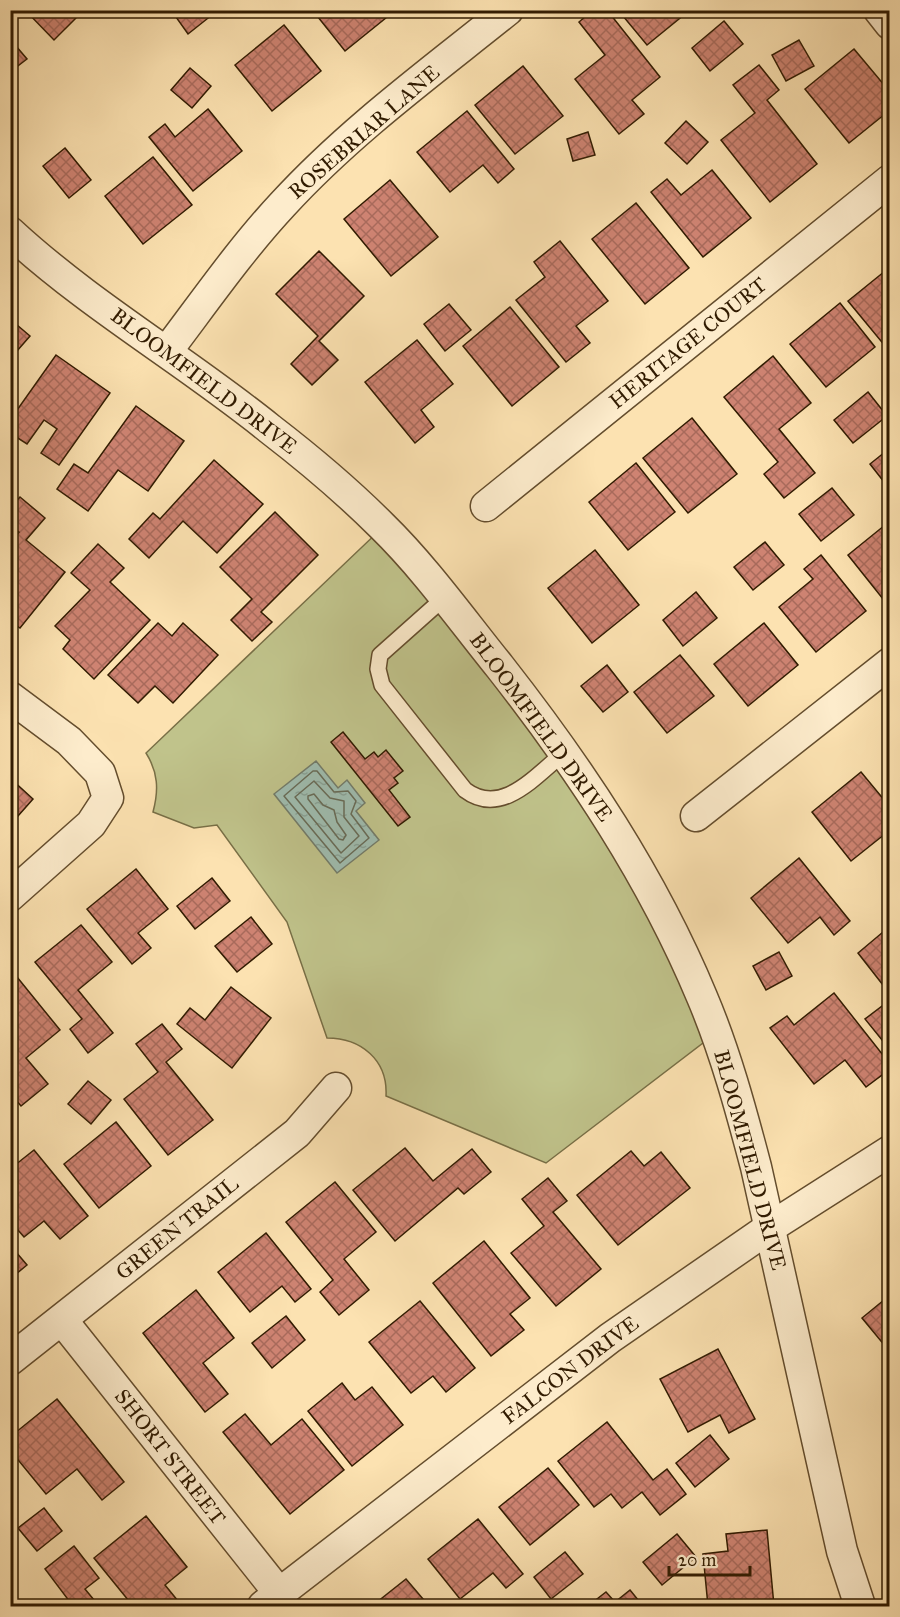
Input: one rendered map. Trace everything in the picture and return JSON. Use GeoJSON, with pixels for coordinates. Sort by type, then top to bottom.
{"type":"FeatureCollection","features":[{"type":"Feature","properties":{"kind":"street","name":"ROSEBRIAR LANE"},"geometry":{"type":"LineString","coordinates":[[167,351],[246,248],[327,159],[394,101],[508,10]]}},
{"type":"Feature","properties":{"kind":"street"},"geometry":{"type":"LineString","coordinates":[[879,10],[890,24]]}},
{"type":"Feature","properties":{"kind":"street","name":"HERITAGE COURT"},"geometry":{"type":"LineString","coordinates":[[486,506],[890,180]]}},
{"type":"Feature","properties":{"kind":"street","name":"BLOOMFIELD DRIVE"},"geometry":{"type":"LineString","coordinates":[[10,232],[47,266],[167,351],[270,429],[383,526],[444,598],[565,752],[624,842],[703,997],[740,1108],[842,1551],[860,1606]]}},
{"type":"Feature","properties":{"kind":"street"},"geometry":{"type":"LineString","coordinates":[[696,816],[890,663]]}},
{"type":"Feature","properties":{"kind":"street"},"geometry":{"type":"LineString","coordinates":[[10,697],[69,741],[100,773],[108,798],[91,824],[10,896]]}},
{"type":"Feature","properties":{"kind":"street","name":"GREEN TRAIL"},"geometry":{"type":"LineString","coordinates":[[10,1360],[297,1133],[336,1088]]}},
{"type":"Feature","properties":{"kind":"street","name":"FALCON DRIVE"},"geometry":{"type":"LineString","coordinates":[[271,1600],[610,1338],[769,1228],[887,1158]]}},
{"type":"Feature","properties":{"kind":"street","name":"SHORT STREET"},"geometry":{"type":"LineString","coordinates":[[62,1320],[271,1600]]}},
{"type":"Feature","properties":{"kind":"lane"},"geometry":{"type":"LineString","coordinates":[[444,598],[380,655],[378,669],[382,685],[465,790],[477,799],[493,801],[510,796],[565,752]]}},
{"type":"Feature","properties":{"kind":"green space"},"geometry":{"type":"Polygon","coordinates":[[[383,527],[529,703],[716,1033],[546,1163],[386,1096],[382,1072],[370,1054],[351,1042],[327,1038],[287,922],[217,825],[194,828],[153,812],[156,781],[153,767],[146,753],[383,527]]]}},
{"type":"Feature","properties":{"kind":"water"},"geometry":{"type":"Polygon","coordinates":[[[316,761],[338,788],[347,780],[365,803],[356,811],[379,840],[337,873],[274,794],[316,761]]]}},
{"type":"Feature","properties":{"kind":"building"},"geometry":{"type":"Polygon","coordinates":[[[25,10],[69,10],[76,18],[54,40],[25,10]]]}},
{"type":"Feature","properties":{"kind":"building"},"geometry":{"type":"Polygon","coordinates":[[[171,10],[217,10],[217,11],[188,34],[171,10]]]}},
{"type":"Feature","properties":{"kind":"building"},"geometry":{"type":"Polygon","coordinates":[[[316,10],[391,10],[392,13],[345,51],[314,12],[316,10]]]}},
{"type":"Feature","properties":{"kind":"building"},"geometry":{"type":"Polygon","coordinates":[[[593,10],[607,10],[660,77],[632,100],[644,114],[619,134],[575,79],[605,55],[579,22],[593,10]]]}},
{"type":"Feature","properties":{"kind":"building"},"geometry":{"type":"Polygon","coordinates":[[[618,10],[690,10],[647,45],[618,10]]]}},
{"type":"Feature","properties":{"kind":"building"},"geometry":{"type":"Polygon","coordinates":[[[724,21],[743,44],[710,71],[692,48],[724,21]]]}},
{"type":"Feature","properties":{"kind":"building"},"geometry":{"type":"Polygon","coordinates":[[[284,25],[321,71],[272,111],[235,65],[284,25]]]}},
{"type":"Feature","properties":{"kind":"building"},"geometry":{"type":"Polygon","coordinates":[[[10,39],[27,59],[10,72],[10,39]]]}},
{"type":"Feature","properties":{"kind":"building"},"geometry":{"type":"Polygon","coordinates":[[[799,40],[814,66],[786,81],[772,55],[799,40]]]}},
{"type":"Feature","properties":{"kind":"building"},"geometry":{"type":"Polygon","coordinates":[[[854,49],[890,92],[890,110],[849,143],[805,89],[854,49]]]}},
{"type":"Feature","properties":{"kind":"building"},"geometry":{"type":"Polygon","coordinates":[[[759,65],[779,90],[767,100],[817,164],[770,202],[721,140],[755,113],[733,85],[759,65]]]}},
{"type":"Feature","properties":{"kind":"building"},"geometry":{"type":"Polygon","coordinates":[[[523,66],[563,116],[515,154],[475,105],[523,66]]]}},
{"type":"Feature","properties":{"kind":"building"},"geometry":{"type":"Polygon","coordinates":[[[190,68],[211,86],[192,108],[171,90],[190,68]]]}},
{"type":"Feature","properties":{"kind":"building"},"geometry":{"type":"Polygon","coordinates":[[[208,109],[242,151],[193,191],[149,137],[165,124],[175,137],[208,109]]]}},
{"type":"Feature","properties":{"kind":"building"},"geometry":{"type":"Polygon","coordinates":[[[467,111],[514,169],[498,183],[483,165],[450,192],[417,152],[467,111]]]}},
{"type":"Feature","properties":{"kind":"building"},"geometry":{"type":"Polygon","coordinates":[[[686,121],[708,142],[687,164],[665,143],[686,121]]]}},
{"type":"Feature","properties":{"kind":"building"},"geometry":{"type":"Polygon","coordinates":[[[588,132],[595,155],[573,161],[567,139],[588,132]]]}},
{"type":"Feature","properties":{"kind":"building"},"geometry":{"type":"Polygon","coordinates":[[[65,148],[91,180],[69,198],[43,166],[65,148]]]}},
{"type":"Feature","properties":{"kind":"building"},"geometry":{"type":"Polygon","coordinates":[[[153,157],[192,205],[143,244],[105,196],[153,157]]]}},
{"type":"Feature","properties":{"kind":"building"},"geometry":{"type":"Polygon","coordinates":[[[712,170],[751,218],[703,257],[651,192],[667,179],[681,195],[712,170]]]}},
{"type":"Feature","properties":{"kind":"building"},"geometry":{"type":"Polygon","coordinates":[[[390,180],[438,237],[391,276],[344,219],[390,180]]]}},
{"type":"Feature","properties":{"kind":"building"},"geometry":{"type":"Polygon","coordinates":[[[636,203],[689,268],[645,304],[592,239],[636,203]]]}},
{"type":"Feature","properties":{"kind":"building"},"geometry":{"type":"Polygon","coordinates":[[[560,241],[608,301],[576,326],[590,343],[566,362],[516,300],[545,277],[534,262],[560,241]]]}},
{"type":"Feature","properties":{"kind":"building"},"geometry":{"type":"Polygon","coordinates":[[[319,251],[364,296],[319,341],[338,360],[312,385],[291,364],[318,336],[276,294],[319,251]]]}},
{"type":"Feature","properties":{"kind":"building"},"geometry":{"type":"Polygon","coordinates":[[[890,267],[890,352],[848,301],[890,267]]]}},
{"type":"Feature","properties":{"kind":"building"},"geometry":{"type":"Polygon","coordinates":[[[840,303],[875,347],[826,387],[790,344],[840,303]]]}},
{"type":"Feature","properties":{"kind":"building"},"geometry":{"type":"Polygon","coordinates":[[[449,304],[471,330],[445,351],[424,324],[449,304]]]}},
{"type":"Feature","properties":{"kind":"building"},"geometry":{"type":"Polygon","coordinates":[[[510,307],[559,367],[512,406],[463,346],[510,307]]]}},
{"type":"Feature","properties":{"kind":"building"},"geometry":{"type":"Polygon","coordinates":[[[10,319],[30,336],[10,359],[10,319]]]}},
{"type":"Feature","properties":{"kind":"building"},"geometry":{"type":"Polygon","coordinates":[[[417,340],[453,384],[421,410],[434,427],[415,443],[365,382],[417,340]]]}},
{"type":"Feature","properties":{"kind":"building"},"geometry":{"type":"Polygon","coordinates":[[[56,355],[110,393],[59,465],[41,453],[57,429],[44,420],[27,444],[10,433],[10,420],[56,355]]]}},
{"type":"Feature","properties":{"kind":"building"},"geometry":{"type":"Polygon","coordinates":[[[773,356],[811,403],[779,429],[815,473],[784,498],[764,474],[778,462],[724,397],[773,356]]]}},
{"type":"Feature","properties":{"kind":"building"},"geometry":{"type":"Polygon","coordinates":[[[868,392],[887,416],[853,443],[834,420],[868,392]]]}},
{"type":"Feature","properties":{"kind":"building"},"geometry":{"type":"Polygon","coordinates":[[[136,406],[184,441],[148,491],[118,470],[88,511],[57,489],[74,464],[88,473],[136,406]]]}},
{"type":"Feature","properties":{"kind":"building"},"geometry":{"type":"Polygon","coordinates":[[[692,418],[737,474],[688,513],[643,458],[692,418]]]}},
{"type":"Feature","properties":{"kind":"building"},"geometry":{"type":"Polygon","coordinates":[[[890,448],[890,486],[888,487],[870,464],[890,448]]]}},
{"type":"Feature","properties":{"kind":"building"},"geometry":{"type":"Polygon","coordinates":[[[214,460],[263,504],[217,553],[183,521],[149,558],[129,539],[153,513],[160,519],[214,460]]]}},
{"type":"Feature","properties":{"kind":"building"},"geometry":{"type":"Polygon","coordinates":[[[636,463],[675,512],[628,550],[589,502],[636,463]]]}},
{"type":"Feature","properties":{"kind":"building"},"geometry":{"type":"Polygon","coordinates":[[[832,488],[854,515],[821,541],[799,514],[832,488]]]}},
{"type":"Feature","properties":{"kind":"building"},"geometry":{"type":"Polygon","coordinates":[[[20,497],[45,518],[26,540],[65,572],[20,628],[10,621],[10,543],[19,532],[10,525],[10,508],[20,497]]]}},
{"type":"Feature","properties":{"kind":"building"},"geometry":{"type":"Polygon","coordinates":[[[275,512],[318,555],[261,612],[272,622],[252,641],[231,620],[252,599],[220,567],[275,512]]]}},
{"type":"Feature","properties":{"kind":"building"},"geometry":{"type":"Polygon","coordinates":[[[890,521],[890,594],[883,599],[848,555],[890,521]]]}},
{"type":"Feature","properties":{"kind":"building"},"geometry":{"type":"Polygon","coordinates":[[[765,542],[784,565],[753,590],[734,567],[765,542]]]}},
{"type":"Feature","properties":{"kind":"building"},"geometry":{"type":"Polygon","coordinates":[[[98,544],[124,568],[110,582],[150,620],[94,679],[63,649],[70,640],[55,626],[90,590],[71,573],[98,544]]]}},
{"type":"Feature","properties":{"kind":"building"},"geometry":{"type":"Polygon","coordinates":[[[595,550],[639,605],[592,643],[548,588],[595,550]]]}},
{"type":"Feature","properties":{"kind":"building"},"geometry":{"type":"Polygon","coordinates":[[[821,555],[866,611],[816,652],[779,607],[813,579],[804,569],[821,555]]]}},
{"type":"Feature","properties":{"kind":"building"},"geometry":{"type":"Polygon","coordinates":[[[696,592],[717,618],[683,646],[663,620],[696,592]]]}},
{"type":"Feature","properties":{"kind":"building"},"geometry":{"type":"Polygon","coordinates":[[[158,623],[172,636],[183,623],[218,655],[173,703],[155,686],[138,703],[108,675],[158,623]]]}},
{"type":"Feature","properties":{"kind":"building"},"geometry":{"type":"Polygon","coordinates":[[[764,623],[798,665],[748,706],[714,664],[764,623]]]}},
{"type":"Feature","properties":{"kind":"building"},"geometry":{"type":"Polygon","coordinates":[[[680,655],[714,696],[667,733],[634,692],[680,655]]]}},
{"type":"Feature","properties":{"kind":"building"},"geometry":{"type":"Polygon","coordinates":[[[607,665],[628,692],[603,712],[581,686],[607,665]]]}},
{"type":"Feature","properties":{"kind":"building"},"geometry":{"type":"Polygon","coordinates":[[[343,732],[365,759],[374,752],[378,757],[386,750],[403,771],[394,778],[398,783],[389,790],[410,817],[398,826],[331,742],[343,732]]]}},
{"type":"Feature","properties":{"kind":"building"},"geometry":{"type":"Polygon","coordinates":[[[861,772],[890,807],[890,830],[851,861],[812,812],[861,772]]]}},
{"type":"Feature","properties":{"kind":"building"},"geometry":{"type":"Polygon","coordinates":[[[10,778],[33,799],[10,825],[10,778]]]}},
{"type":"Feature","properties":{"kind":"building"},"geometry":{"type":"Polygon","coordinates":[[[799,858],[850,921],[834,935],[820,917],[788,943],[751,898],[799,858]]]}},
{"type":"Feature","properties":{"kind":"building"},"geometry":{"type":"Polygon","coordinates":[[[136,869],[168,909],[138,933],[151,948],[132,964],[87,909],[136,869]]]}},
{"type":"Feature","properties":{"kind":"building"},"geometry":{"type":"Polygon","coordinates":[[[212,878],[230,901],[195,929],[177,906],[212,878]]]}},
{"type":"Feature","properties":{"kind":"building"},"geometry":{"type":"Polygon","coordinates":[[[251,917],[272,944],[237,972],[215,946],[251,917]]]}},
{"type":"Feature","properties":{"kind":"building"},"geometry":{"type":"Polygon","coordinates":[[[81,925],[112,962],[78,990],[113,1033],[88,1053],[70,1029],[82,1019],[35,962],[81,925]]]}},
{"type":"Feature","properties":{"kind":"building"},"geometry":{"type":"Polygon","coordinates":[[[889,927],[890,969],[886,972],[890,976],[890,994],[858,953],[889,927]]]}},
{"type":"Feature","properties":{"kind":"building"},"geometry":{"type":"Polygon","coordinates":[[[779,952],[792,976],[766,990],[753,966],[779,952]]]}},
{"type":"Feature","properties":{"kind":"building"},"geometry":{"type":"Polygon","coordinates":[[[17,977],[60,1030],[26,1058],[48,1084],[21,1106],[10,1093],[10,1074],[14,1071],[10,1067],[10,982],[17,977]]]}},
{"type":"Feature","properties":{"kind":"building"},"geometry":{"type":"Polygon","coordinates":[[[231,987],[271,1018],[232,1068],[177,1024],[190,1008],[205,1020],[231,987]]]}},
{"type":"Feature","properties":{"kind":"building"},"geometry":{"type":"Polygon","coordinates":[[[834,993],[890,1064],[890,1069],[866,1087],[845,1060],[814,1084],[770,1028],[787,1016],[794,1025],[834,993]]]}},
{"type":"Feature","properties":{"kind":"building"},"geometry":{"type":"Polygon","coordinates":[[[890,1000],[890,1050],[865,1019],[890,1000]]]}},
{"type":"Feature","properties":{"kind":"building"},"geometry":{"type":"Polygon","coordinates":[[[162,1024],[182,1049],[166,1062],[213,1120],[168,1155],[124,1099],[158,1072],[136,1044],[162,1024]]]}},
{"type":"Feature","properties":{"kind":"building"},"geometry":{"type":"Polygon","coordinates":[[[88,1081],[111,1100],[91,1124],[68,1104],[88,1081]]]}},
{"type":"Feature","properties":{"kind":"building"},"geometry":{"type":"Polygon","coordinates":[[[116,1122],[151,1166],[99,1208],[64,1164],[116,1122]]]}},
{"type":"Feature","properties":{"kind":"building"},"geometry":{"type":"Polygon","coordinates":[[[405,1148],[433,1181],[472,1149],[491,1172],[464,1194],[458,1188],[395,1241],[353,1190],[405,1148]]]}},
{"type":"Feature","properties":{"kind":"building"},"geometry":{"type":"Polygon","coordinates":[[[34,1150],[88,1216],[60,1239],[44,1221],[24,1237],[10,1221],[10,1169],[34,1150]]]}},
{"type":"Feature","properties":{"kind":"building"},"geometry":{"type":"Polygon","coordinates":[[[631,1151],[644,1166],[661,1152],[690,1188],[618,1245],[577,1195],[631,1151]]]}},
{"type":"Feature","properties":{"kind":"building"},"geometry":{"type":"Polygon","coordinates":[[[548,1178],[567,1201],[553,1212],[601,1269],[556,1306],[511,1253],[544,1226],[522,1199],[548,1178]]]}},
{"type":"Feature","properties":{"kind":"building"},"geometry":{"type":"Polygon","coordinates":[[[335,1182],[376,1232],[344,1259],[369,1290],[339,1315],[320,1292],[333,1280],[286,1222],[335,1182]]]}},
{"type":"Feature","properties":{"kind":"building"},"geometry":{"type":"Polygon","coordinates":[[[266,1233],[311,1289],[295,1302],[282,1286],[250,1312],[218,1272],[266,1233]]]}},
{"type":"Feature","properties":{"kind":"building"},"geometry":{"type":"Polygon","coordinates":[[[484,1241],[530,1298],[510,1314],[524,1330],[491,1356],[433,1283],[484,1241]]]}},
{"type":"Feature","properties":{"kind":"building"},"geometry":{"type":"Polygon","coordinates":[[[10,1245],[27,1265],[10,1279],[10,1245]]]}},
{"type":"Feature","properties":{"kind":"building"},"geometry":{"type":"Polygon","coordinates":[[[196,1290],[234,1338],[203,1363],[228,1394],[205,1412],[143,1333],[196,1290]]]}},
{"type":"Feature","properties":{"kind":"building"},"geometry":{"type":"Polygon","coordinates":[[[890,1295],[890,1352],[862,1318],[890,1295]]]}},
{"type":"Feature","properties":{"kind":"building"},"geometry":{"type":"Polygon","coordinates":[[[420,1301],[475,1368],[446,1392],[433,1376],[411,1393],[369,1342],[420,1301]]]}},
{"type":"Feature","properties":{"kind":"building"},"geometry":{"type":"Polygon","coordinates":[[[286,1316],[305,1340],[272,1368],[252,1343],[286,1316]]]}},
{"type":"Feature","properties":{"kind":"building"},"geometry":{"type":"Polygon","coordinates":[[[718,1349],[755,1419],[729,1433],[720,1415],[688,1432],[660,1379],[718,1349]]]}},
{"type":"Feature","properties":{"kind":"building"},"geometry":{"type":"Polygon","coordinates":[[[342,1383],[355,1400],[372,1387],[403,1425],[352,1466],[308,1411],[342,1383]]]}},
{"type":"Feature","properties":{"kind":"building"},"geometry":{"type":"Polygon","coordinates":[[[57,1399],[124,1482],[102,1500],[77,1469],[46,1494],[10,1450],[10,1437],[57,1399]]]}},
{"type":"Feature","properties":{"kind":"building"},"geometry":{"type":"Polygon","coordinates":[[[245,1414],[271,1445],[302,1419],[344,1470],[290,1514],[223,1432],[245,1414]]]}},
{"type":"Feature","properties":{"kind":"building"},"geometry":{"type":"Polygon","coordinates":[[[607,1422],[653,1480],[667,1469],[686,1494],[660,1515],[642,1492],[622,1508],[611,1494],[594,1507],[558,1461],[607,1422]]]}},
{"type":"Feature","properties":{"kind":"building"},"geometry":{"type":"Polygon","coordinates":[[[710,1435],[729,1459],[695,1487],[676,1463],[710,1435]]]}},
{"type":"Feature","properties":{"kind":"building"},"geometry":{"type":"Polygon","coordinates":[[[548,1468],[579,1505],[530,1545],[499,1507],[548,1468]]]}},
{"type":"Feature","properties":{"kind":"building"},"geometry":{"type":"Polygon","coordinates":[[[44,1508],[62,1531],[37,1551],[18,1528],[44,1508]]]}},
{"type":"Feature","properties":{"kind":"building"},"geometry":{"type":"Polygon","coordinates":[[[146,1516],[187,1567],[165,1585],[178,1601],[172,1606],[133,1606],[94,1558],[146,1516]]]}},
{"type":"Feature","properties":{"kind":"building"},"geometry":{"type":"Polygon","coordinates":[[[478,1519],[523,1574],[506,1588],[493,1573],[460,1599],[428,1559],[478,1519]]]}},
{"type":"Feature","properties":{"kind":"building"},"geometry":{"type":"Polygon","coordinates":[[[767,1530],[774,1606],[708,1606],[703,1554],[728,1551],[726,1534],[767,1530]]]}},
{"type":"Feature","properties":{"kind":"building"},"geometry":{"type":"Polygon","coordinates":[[[677,1534],[696,1557],[662,1585],[643,1562],[677,1534]]]}},
{"type":"Feature","properties":{"kind":"building"},"geometry":{"type":"Polygon","coordinates":[[[74,1546],[99,1578],[85,1589],[99,1606],[64,1606],[70,1602],[45,1569],[74,1546]]]}},
{"type":"Feature","properties":{"kind":"building"},"geometry":{"type":"Polygon","coordinates":[[[565,1552],[583,1574],[551,1599],[534,1577],[565,1552]]]}},
{"type":"Feature","properties":{"kind":"building"},"geometry":{"type":"Polygon","coordinates":[[[406,1579],[429,1606],[372,1606],[406,1579]]]}},
{"type":"Feature","properties":{"kind":"building"},"geometry":{"type":"Polygon","coordinates":[[[630,1590],[643,1606],[588,1606],[606,1592],[615,1602],[630,1590]]]}}]}
